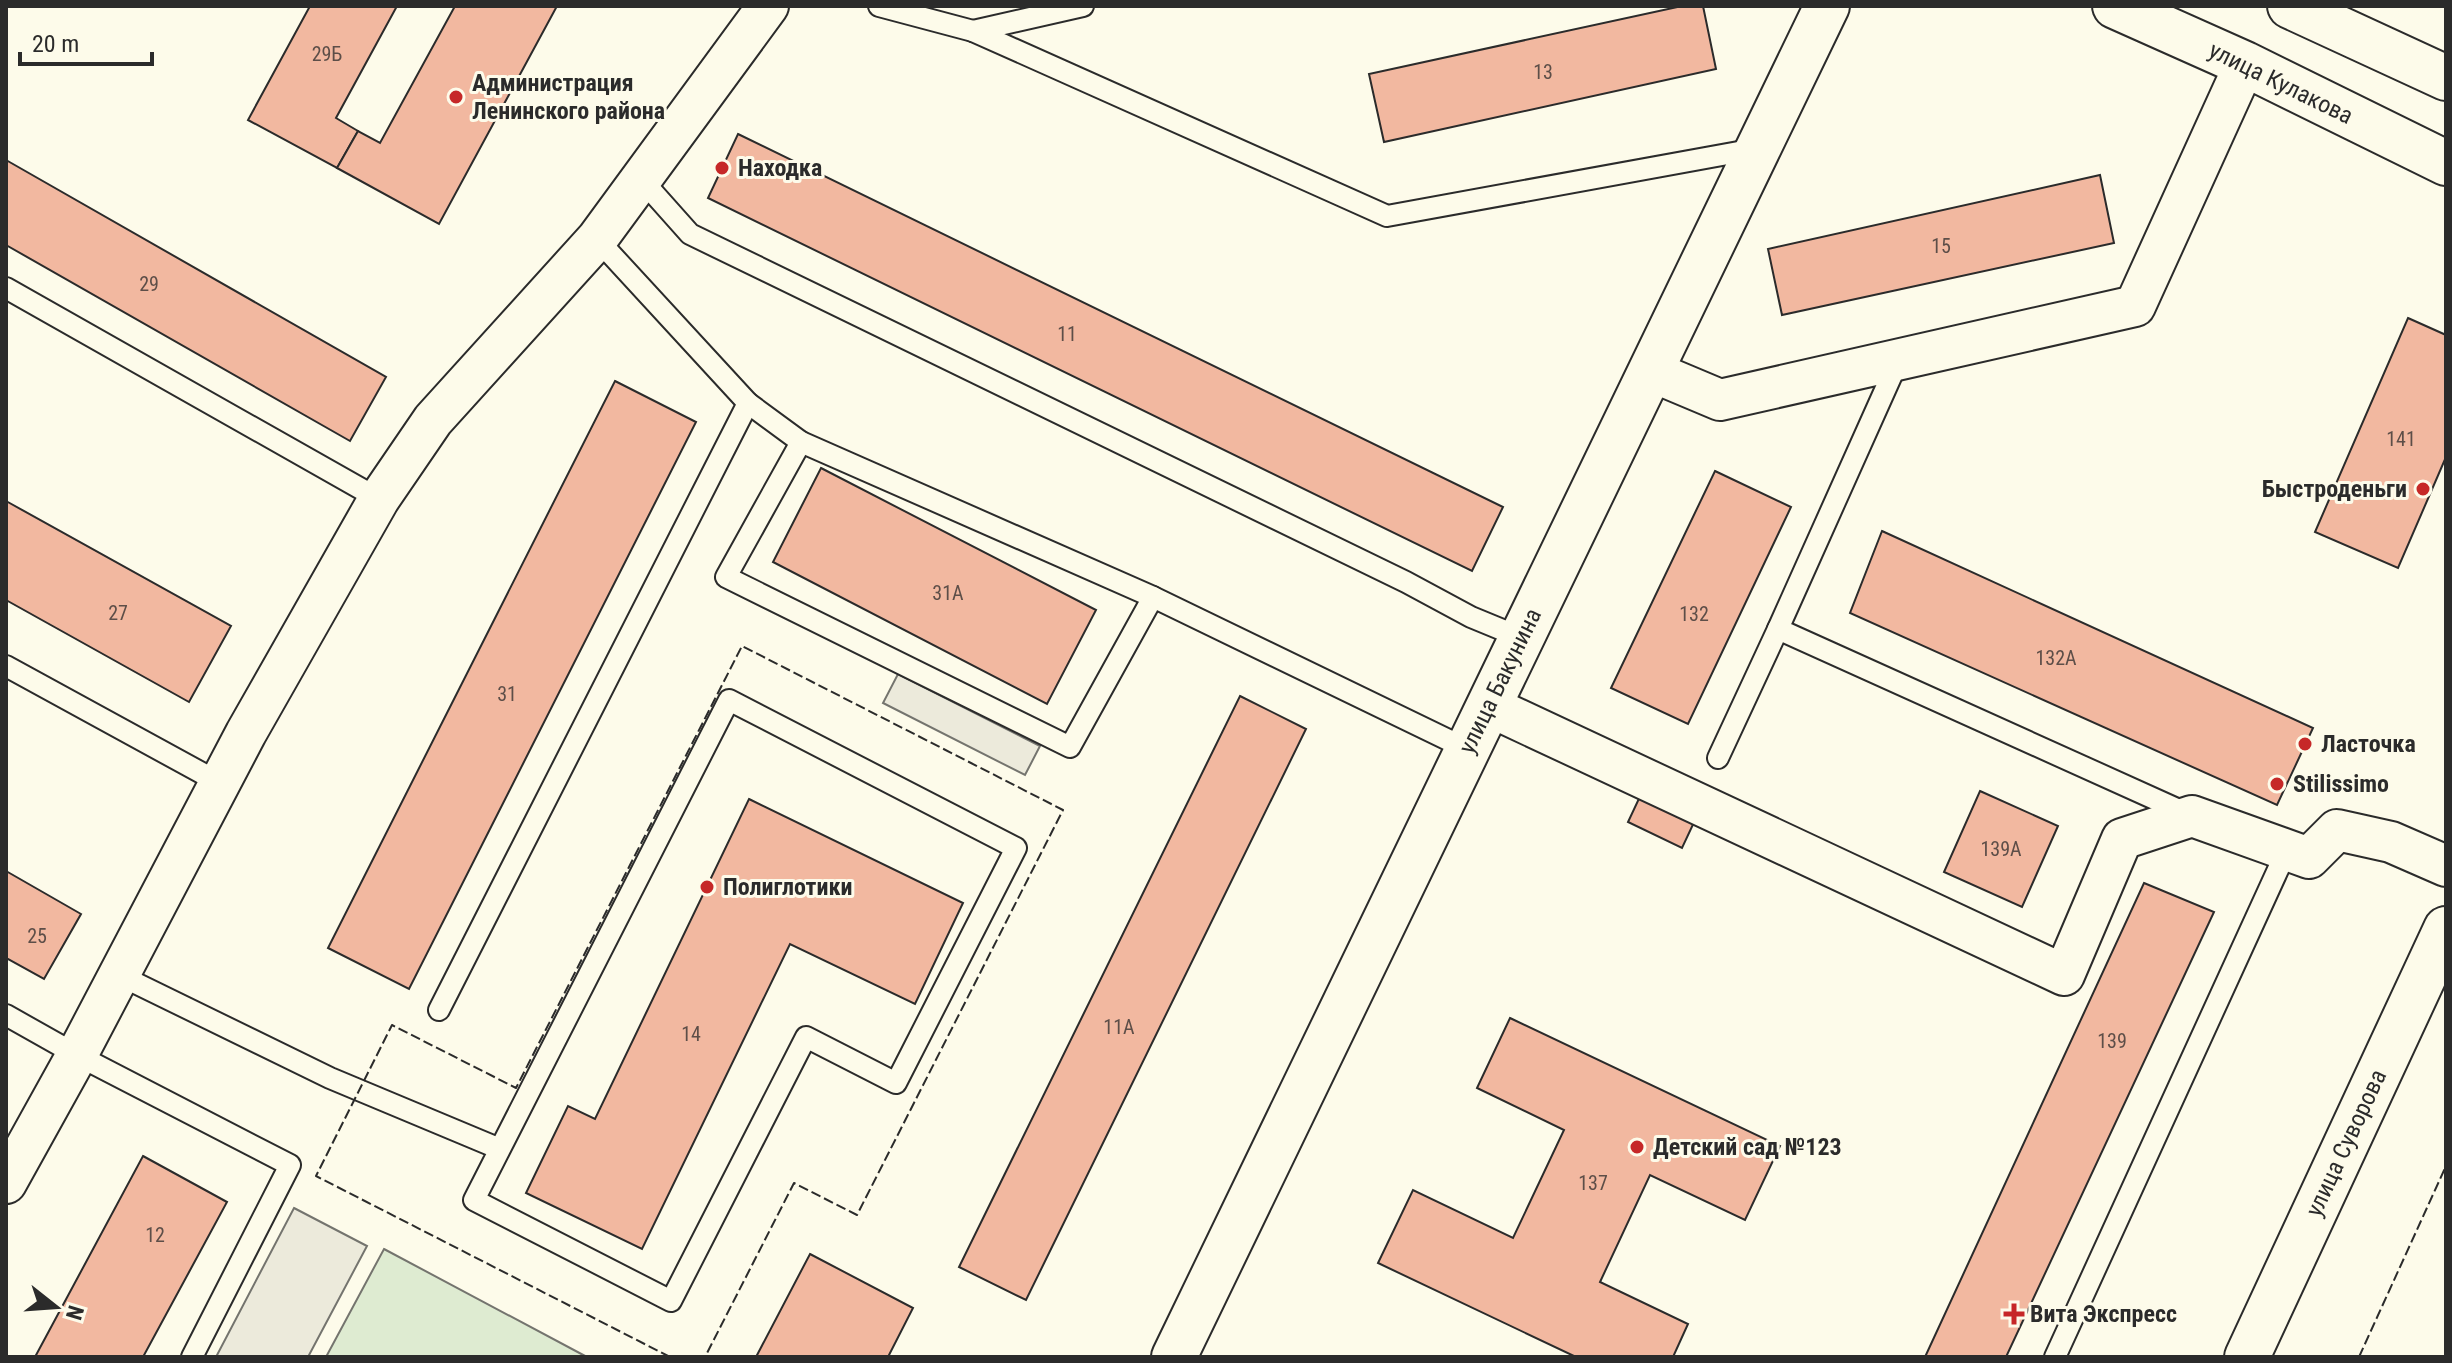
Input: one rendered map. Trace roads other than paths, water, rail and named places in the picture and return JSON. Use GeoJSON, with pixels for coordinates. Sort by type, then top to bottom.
{"type":"FeatureCollection","features":[{"type":"Feature","properties":{"kind":"street"},"geometry":{"type":"LineString","coordinates":[[6,1183],[220,783],[379,499],[433,420],[597,239],[768,6]]}},
{"type":"Feature","properties":{"kind":"street","name":"улица Бакунина"},"geometry":{"type":"LineString","coordinates":[[1174,1357],[1827,6]]}},
{"type":"Feature","properties":{"kind":"street","name":"улица Кулакова"},"geometry":{"type":"LineString","coordinates":[[2115,6],[2245,64],[2446,163]]}},
{"type":"Feature","properties":{"kind":"street"},"geometry":{"type":"LineString","coordinates":[[2290,6],[2446,78]]}},
{"type":"Feature","properties":{"kind":"street"},"geometry":{"type":"LineString","coordinates":[[1651,371],[1720,400],[2135,306],[2245,64]]}},
{"type":"Feature","properties":{"kind":"street"},"geometry":{"type":"LineString","coordinates":[[1489,706],[2064,975],[2122,839],[2192,816],[2309,858],[2337,830],[2391,842],[2446,866]]}},
{"type":"Feature","properties":{"kind":"street","name":"улица Суворова"},"geometry":{"type":"LineString","coordinates":[[2247,1357],[2446,929]]}},
{"type":"Feature","properties":{"kind":"lane"},"geometry":{"type":"LineString","coordinates":[[879,6],[973,31],[1387,216],[1759,148]]}},
{"type":"Feature","properties":{"kind":"lane"},"geometry":{"type":"LineString","coordinates":[[973,31],[1083,6]]}},
{"type":"Feature","properties":{"kind":"lane"},"geometry":{"type":"LineString","coordinates":[[641,179],[690,234],[1406,582],[1471,617],[1522,638]]}},
{"type":"Feature","properties":{"kind":"lane"},"geometry":{"type":"LineString","coordinates":[[597,239],[748,403],[801,442],[1153,597],[1467,749]]}},
{"type":"Feature","properties":{"kind":"lane"},"geometry":{"type":"LineString","coordinates":[[6,288],[379,499]]}},
{"type":"Feature","properties":{"kind":"lane"},"geometry":{"type":"LineString","coordinates":[[1718,758],[1899,359]]}},
{"type":"Feature","properties":{"kind":"lane"},"geometry":{"type":"LineString","coordinates":[[439,1010],[748,403]]}},
{"type":"Feature","properties":{"kind":"lane"},"geometry":{"type":"LineString","coordinates":[[801,442],[726,577],[1070,747],[1153,597]]}},
{"type":"Feature","properties":{"kind":"lane"},"geometry":{"type":"LineString","coordinates":[[1778,629],[2192,816]]}},
{"type":"Feature","properties":{"kind":"lane"},"geometry":{"type":"LineString","coordinates":[[6,666],[220,783]]}},
{"type":"Feature","properties":{"kind":"lane"},"geometry":{"type":"LineString","coordinates":[[729,700],[1016,848],[896,1083],[806,1037],[671,1301],[474,1200],[500,1149],[729,700]]}},
{"type":"Feature","properties":{"kind":"lane"},"geometry":{"type":"LineString","coordinates":[[2055,1357],[2287,850]]}},
{"type":"Feature","properties":{"kind":"lane"},"geometry":{"type":"LineString","coordinates":[[119,975],[330,1078],[500,1149]]}},
{"type":"Feature","properties":{"kind":"lane"},"geometry":{"type":"LineString","coordinates":[[6,1015],[290,1165],[192,1357]]}},
{"type":"Feature","properties":{"kind":"place","name":"Администрация Ленинского района"},"geometry":{"type":"Point","coordinates":[456,97]}},
{"type":"Feature","properties":{"kind":"place","name":"Находка"},"geometry":{"type":"Point","coordinates":[722,168]}},
{"type":"Feature","properties":{"kind":"place","name":"Быстроденьги"},"geometry":{"type":"Point","coordinates":[2423,489]}},
{"type":"Feature","properties":{"kind":"place","name":"Ласточка"},"geometry":{"type":"Point","coordinates":[2305,744]}},
{"type":"Feature","properties":{"kind":"place","name":"Stilissimo"},"geometry":{"type":"Point","coordinates":[2277,784]}},
{"type":"Feature","properties":{"kind":"place","name":"Полиглотики"},"geometry":{"type":"Point","coordinates":[707,887]}},
{"type":"Feature","properties":{"kind":"place","name":"Детский сад №123"},"geometry":{"type":"Point","coordinates":[1637,1147]}},
{"type":"Feature","properties":{"kind":"place","name":"Вита Экспресс"},"geometry":{"type":"Point","coordinates":[2014,1314]}}]}
